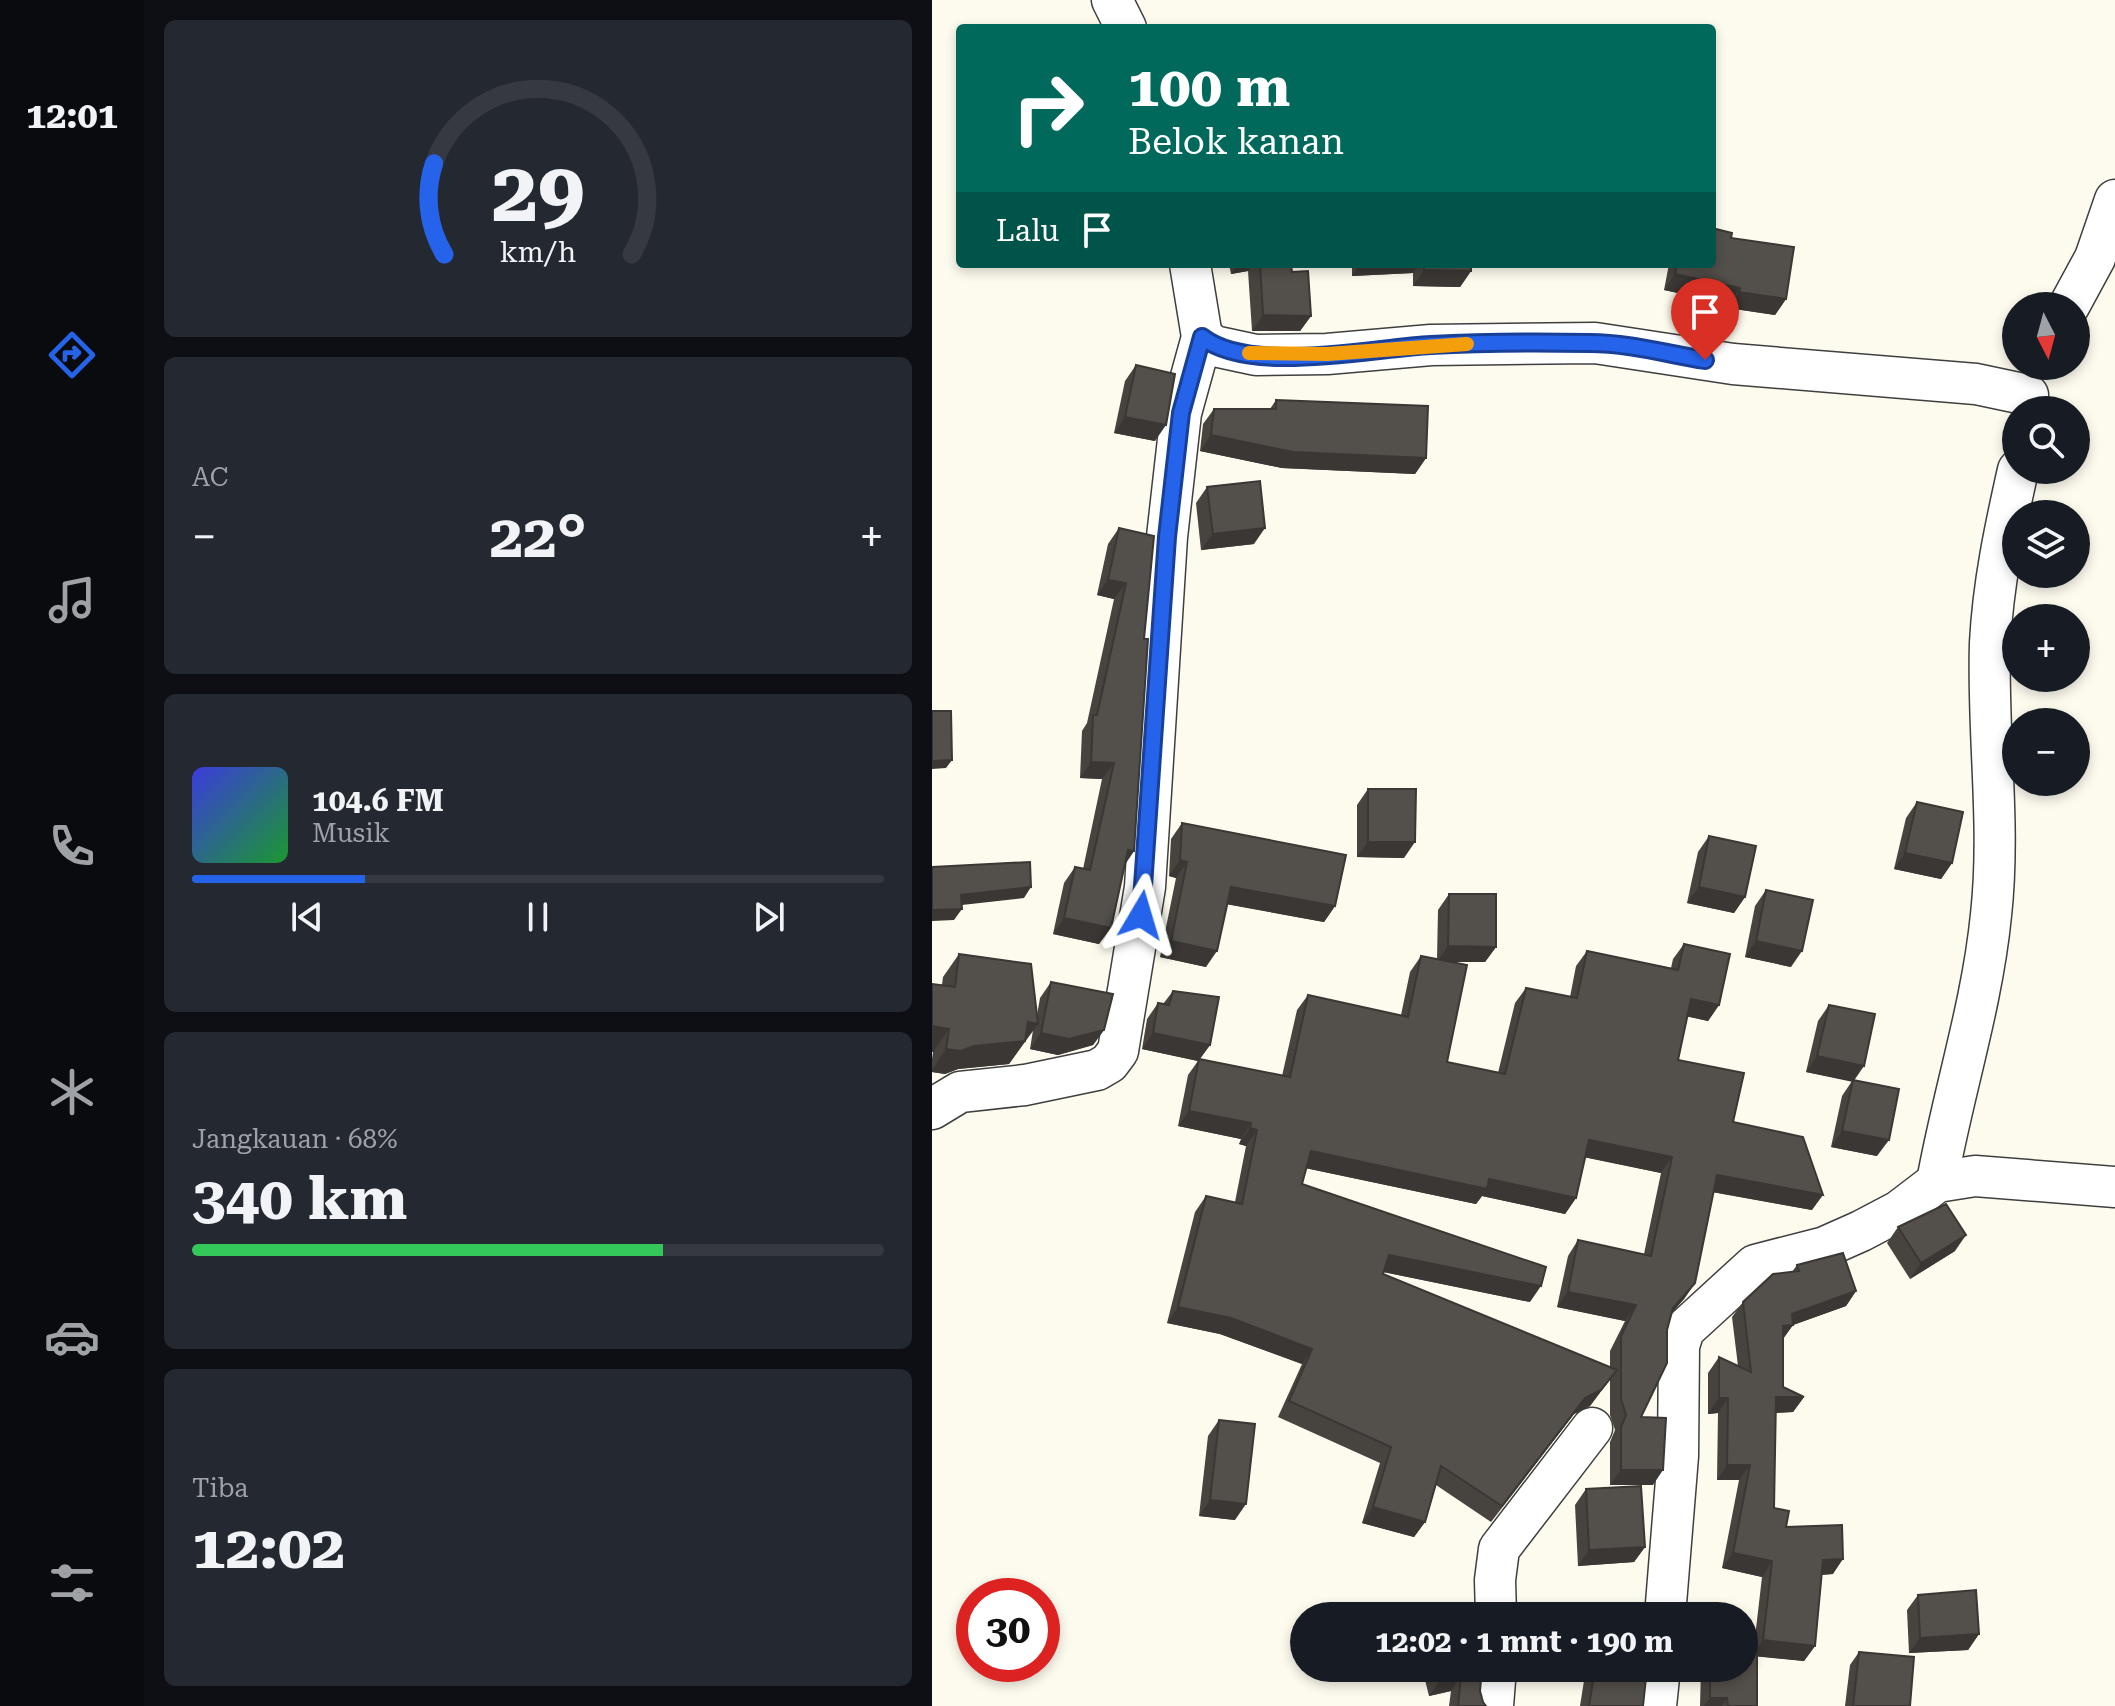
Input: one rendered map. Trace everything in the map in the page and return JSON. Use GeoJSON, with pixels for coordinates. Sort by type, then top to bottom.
{"type":"FeatureCollection","features":[{"type":"Feature","properties":{"kind":"street"},"geometry":{"type":"LineString","coordinates":[[1112,0],[1124,24]]}},
{"type":"Feature","properties":{"kind":"street"},"geometry":{"type":"LineString","coordinates":[[2077,292],[2095,258],[2115,200]]}},
{"type":"Feature","properties":{"kind":"street"},"geometry":{"type":"LineString","coordinates":[[932,1109],[960,1092],[1025,1085],[1097,1070],[1109,1063],[1118,1051],[1145,887],[1167,537],[1181,413],[1202,337],[1191,268]]}},
{"type":"Feature","properties":{"kind":"street"},"geometry":{"type":"LineString","coordinates":[[1202,337],[1214,346],[1256,355],[1327,354],[1431,345],[1595,343],[1733,364],[2032,390]]}},
{"type":"Feature","properties":{"kind":"street"},"geometry":{"type":"LineString","coordinates":[[1937,1182],[1950,1109],[1981,983],[1992,914],[1994,841],[1990,645],[1996,567],[2015,484]]}},
{"type":"Feature","properties":{"kind":"street"},"geometry":{"type":"LineString","coordinates":[[1666,1602],[1678,1456],[1679,1346],[1684,1330],[1755,1265],[1825,1247],[1861,1231],[1899,1211],[1937,1182],[1975,1176],[2115,1187]]}},
{"type":"Feature","properties":{"kind":"street"},"geometry":{"type":"LineString","coordinates":[[1496,1602],[1499,1549],[1592,1428]]}},
{"type":"Feature","properties":{"kind":"street"},"geometry":{"type":"LineString","coordinates":[[1493,1706],[1495,1682]]}},
{"type":"Feature","properties":{"kind":"street"},"geometry":{"type":"LineString","coordinates":[[1656,1706],[1659,1682]]}},
{"type":"Feature","properties":{"kind":"building"},"geometry":{"type":"Polygon","coordinates":[[[1716,229],[1732,233],[1731,238],[1794,247],[1786,299],[1739,292],[1740,288],[1675,274],[1676,268],[1716,268],[1716,229]]]}},
{"type":"Feature","properties":{"kind":"building"},"geometry":{"type":"Polygon","coordinates":[[[1260,268],[1308,271],[1311,316],[1263,315],[1260,268]]]}},
{"type":"Feature","properties":{"kind":"building"},"geometry":{"type":"Polygon","coordinates":[[[1424,268],[1471,268],[1471,271],[1424,268]]]}},
{"type":"Feature","properties":{"kind":"building"},"geometry":{"type":"Polygon","coordinates":[[[1136,365],[1175,374],[1166,425],[1125,417],[1136,365]]]}},
{"type":"Feature","properties":{"kind":"building"},"geometry":{"type":"Polygon","coordinates":[[[1276,400],[1428,406],[1426,458],[1293,452],[1211,435],[1214,409],[1276,409],[1276,400]]]}},
{"type":"Feature","properties":{"kind":"building"},"geometry":{"type":"Polygon","coordinates":[[[1260,481],[1265,528],[1213,534],[1207,487],[1260,481]]]}},
{"type":"Feature","properties":{"kind":"building"},"geometry":{"type":"Polygon","coordinates":[[[1119,528],[1154,536],[1144,639],[1148,639],[1134,851],[1128,850],[1111,928],[1064,918],[1075,867],[1090,870],[1114,763],[1091,762],[1093,715],[1097,715],[1126,583],[1108,580],[1119,528]]]}},
{"type":"Feature","properties":{"kind":"building"},"geometry":{"type":"Polygon","coordinates":[[[932,711],[951,711],[952,760],[932,761],[932,711]]]}},
{"type":"Feature","properties":{"kind":"building"},"geometry":{"type":"Polygon","coordinates":[[[1368,789],[1416,789],[1415,842],[1368,842],[1368,789]]]}},
{"type":"Feature","properties":{"kind":"building"},"geometry":{"type":"Polygon","coordinates":[[[1917,802],[1963,812],[1952,863],[1905,853],[1917,802]]]}},
{"type":"Feature","properties":{"kind":"building"},"geometry":{"type":"Polygon","coordinates":[[[1182,823],[1346,855],[1335,906],[1231,887],[1217,951],[1171,941],[1187,862],[1180,860],[1182,823]]]}},
{"type":"Feature","properties":{"kind":"building"},"geometry":{"type":"Polygon","coordinates":[[[1709,836],[1756,846],[1745,897],[1699,887],[1709,836]]]}},
{"type":"Feature","properties":{"kind":"building"},"geometry":{"type":"Polygon","coordinates":[[[1030,862],[1031,887],[961,895],[962,909],[932,910],[932,867],[1030,862]]]}},
{"type":"Feature","properties":{"kind":"building"},"geometry":{"type":"Polygon","coordinates":[[[1766,890],[1813,900],[1802,951],[1756,941],[1766,890]]]}},
{"type":"Feature","properties":{"kind":"building"},"geometry":{"type":"Polygon","coordinates":[[[1449,894],[1496,894],[1496,947],[1448,946],[1449,894]]]}},
{"type":"Feature","properties":{"kind":"building"},"geometry":{"type":"Polygon","coordinates":[[[1684,944],[1730,954],[1719,1005],[1691,999],[1678,1060],[1744,1073],[1733,1122],[1803,1137],[1823,1195],[1717,1175],[1695,1283],[1673,1308],[1667,1330],[1667,1363],[1641,1417],[1666,1418],[1663,1470],[1621,1470],[1621,1427],[1626,1415],[1621,1399],[1621,1336],[1636,1305],[1568,1292],[1578,1240],[1651,1256],[1672,1157],[1589,1140],[1576,1198],[1489,1179],[1487,1189],[1311,1151],[1302,1184],[1546,1267],[1541,1286],[1389,1255],[1383,1274],[1617,1370],[1601,1390],[1585,1398],[1502,1506],[1441,1466],[1425,1522],[1373,1507],[1391,1447],[1289,1401],[1312,1349],[1231,1318],[1178,1307],[1206,1196],[1242,1204],[1257,1130],[1250,1128],[1251,1123],[1189,1111],[1199,1059],[1290,1077],[1308,995],[1408,1017],[1421,956],[1467,965],[1447,1062],[1505,1074],[1526,988],[1577,998],[1587,951],[1678,970],[1684,944]]]}},
{"type":"Feature","properties":{"kind":"building"},"geometry":{"type":"Polygon","coordinates":[[[959,954],[1031,964],[1038,1024],[1028,1022],[1025,1041],[974,1046],[961,1051],[946,1049],[949,1029],[932,1026],[932,984],[955,987],[959,954]]]}},
{"type":"Feature","properties":{"kind":"building"},"geometry":{"type":"Polygon","coordinates":[[[1051,982],[1113,994],[1104,1030],[1069,1039],[1041,1033],[1051,982]]]}},
{"type":"Feature","properties":{"kind":"building"},"geometry":{"type":"Polygon","coordinates":[[[1173,991],[1219,997],[1210,1045],[1153,1033],[1158,1003],[1169,1005],[1173,991]]]}},
{"type":"Feature","properties":{"kind":"building"},"geometry":{"type":"Polygon","coordinates":[[[1829,1005],[1875,1014],[1864,1066],[1817,1056],[1829,1005]]]}},
{"type":"Feature","properties":{"kind":"building"},"geometry":{"type":"Polygon","coordinates":[[[1853,1080],[1899,1089],[1889,1140],[1842,1131],[1853,1080]]]}},
{"type":"Feature","properties":{"kind":"building"},"geometry":{"type":"Polygon","coordinates":[[[1946,1204],[1966,1235],[1921,1263],[1898,1227],[1946,1204]]]}},
{"type":"Feature","properties":{"kind":"building"},"geometry":{"type":"Polygon","coordinates":[[[1843,1253],[1856,1291],[1792,1314],[1793,1325],[1783,1326],[1783,1387],[1804,1397],[1776,1397],[1774,1508],[1789,1511],[1786,1527],[1842,1525],[1843,1559],[1823,1560],[1815,1646],[1763,1640],[1772,1561],[1733,1553],[1750,1465],[1727,1465],[1728,1398],[1719,1398],[1719,1357],[1751,1372],[1743,1302],[1773,1274],[1799,1271],[1797,1265],[1843,1253]]]}},
{"type":"Feature","properties":{"kind":"building"},"geometry":{"type":"Polygon","coordinates":[[[1219,1420],[1255,1424],[1246,1504],[1210,1500],[1219,1420]]]}},
{"type":"Feature","properties":{"kind":"building"},"geometry":{"type":"Polygon","coordinates":[[[1641,1486],[1645,1547],[1589,1550],[1586,1489],[1641,1486]]]}},
{"type":"Feature","properties":{"kind":"building"},"geometry":{"type":"Polygon","coordinates":[[[1976,1590],[1979,1634],[1920,1638],[1918,1595],[1976,1590]]]}},
{"type":"Feature","properties":{"kind":"building"},"geometry":{"type":"Polygon","coordinates":[[[1859,1652],[1914,1657],[1910,1706],[1853,1706],[1859,1652]]]}},
{"type":"Feature","properties":{"kind":"building"},"geometry":{"type":"Polygon","coordinates":[[[1460,1682],[1481,1682],[1480,1691],[1486,1706],[1458,1706],[1460,1682]]]}},
{"type":"Feature","properties":{"kind":"building"},"geometry":{"type":"Polygon","coordinates":[[[1593,1682],[1646,1682],[1643,1706],[1589,1706],[1593,1682]]]}},
{"type":"Feature","properties":{"kind":"building"},"geometry":{"type":"Polygon","coordinates":[[[1710,1682],[1757,1682],[1757,1706],[1728,1706],[1727,1698],[1710,1698],[1710,1682]]]}},
{"type":"Feature","properties":{"kind":"slow traffic"},"geometry":{"type":"LineString","coordinates":[[1249,353],[1327,354],[1467,344]]}},
{"type":"Feature","properties":{"kind":"route"},"geometry":{"type":"LineString","coordinates":[[1141,915],[1167,537],[1181,413],[1202,337],[1214,346],[1256,355],[1327,354],[1431,345],[1595,343],[1705,360]]}}]}
